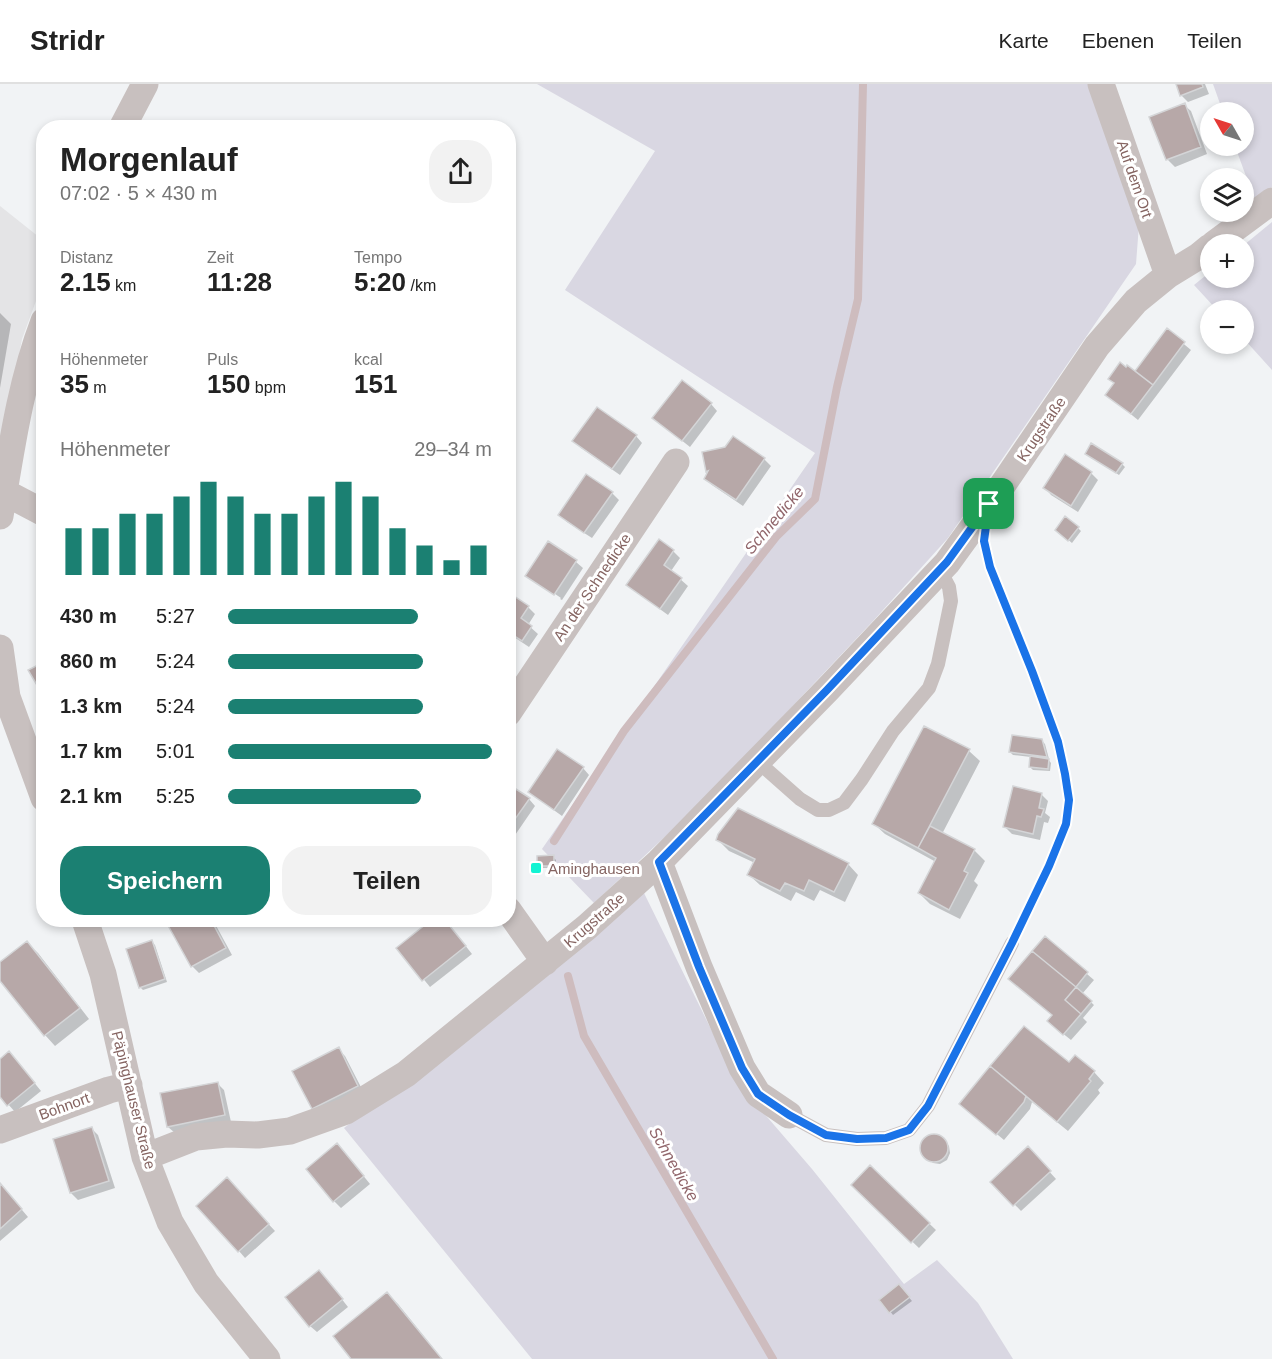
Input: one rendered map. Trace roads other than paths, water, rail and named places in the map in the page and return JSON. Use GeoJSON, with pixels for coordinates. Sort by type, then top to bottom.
{"type":"FeatureCollection","features":[{"type":"Feature","properties":{"kind":"street"},"geometry":{"type":"LineString","coordinates":[[126,120],[145,84]]}},
{"type":"Feature","properties":{"kind":"street","name":"Auf dem Ort"},"geometry":{"type":"LineString","coordinates":[[1101,84],[1168,274]]}},
{"type":"Feature","properties":{"kind":"street","name":"Krugstraße"},"geometry":{"type":"LineString","coordinates":[[1228,234],[1272,201]]}},
{"type":"Feature","properties":{"kind":"street","name":"Krugstraße"},"geometry":{"type":"LineString","coordinates":[[145,1157],[196,1137],[227,1134],[258,1135],[290,1131],[346,1111],[406,1074],[595,920],[659,862],[940,570],[989,504],[1097,346],[1136,301],[1168,274],[1200,255]]}},
{"type":"Feature","properties":{"kind":"street"},"geometry":{"type":"LineString","coordinates":[[36,341],[16,422],[2,504],[36,511]]}},
{"type":"Feature","properties":{"kind":"street","name":"An der Schnedicke"},"geometry":{"type":"LineString","coordinates":[[516,701],[676,462]]}},
{"type":"Feature","properties":{"kind":"street"},"geometry":{"type":"LineString","coordinates":[[0,648],[7,697],[36,776]]}},
{"type":"Feature","properties":{"kind":"street"},"geometry":{"type":"LineString","coordinates":[[659,862],[699,967],[742,1068],[758,1094],[789,1115]]}},
{"type":"Feature","properties":{"kind":"street"},"geometry":{"type":"LineString","coordinates":[[516,921],[545,962]]}},
{"type":"Feature","properties":{"kind":"street","name":"Päpinghauser Straße"},"geometry":{"type":"LineString","coordinates":[[87,927],[103,974],[145,1157],[170,1222],[206,1283],[267,1359]]}},
{"type":"Feature","properties":{"kind":"street","name":"Bohnort"},"geometry":{"type":"LineString","coordinates":[[0,1130],[109,1090],[129,1085]]}},
{"type":"Feature","properties":{"kind":"lane"},"geometry":{"type":"LineString","coordinates":[[757,761],[800,799],[818,810],[830,810],[843,803],[862,779],[893,731],[929,688],[938,664],[951,601],[949,587],[940,570]]}},
{"type":"Feature","properties":{"kind":"lane"},"geometry":{"type":"LineString","coordinates":[[789,1115],[826,1135],[857,1139],[886,1138],[909,1130],[928,1106],[1012,943]]}},
{"type":"Feature","properties":{"kind":"waterway","name":"Schnedicke"},"geometry":{"type":"LineString","coordinates":[[554,841],[624,731],[776,537],[815,499],[837,387],[858,299],[863,84]]}},
{"type":"Feature","properties":{"kind":"waterway","name":"Schnedicke"},"geometry":{"type":"LineString","coordinates":[[568,976],[584,1036],[773,1359]]}},
{"type":"Feature","properties":{"kind":"place","name":"Aminghausen"},"geometry":{"type":"Point","coordinates":[536,868]}}]}
